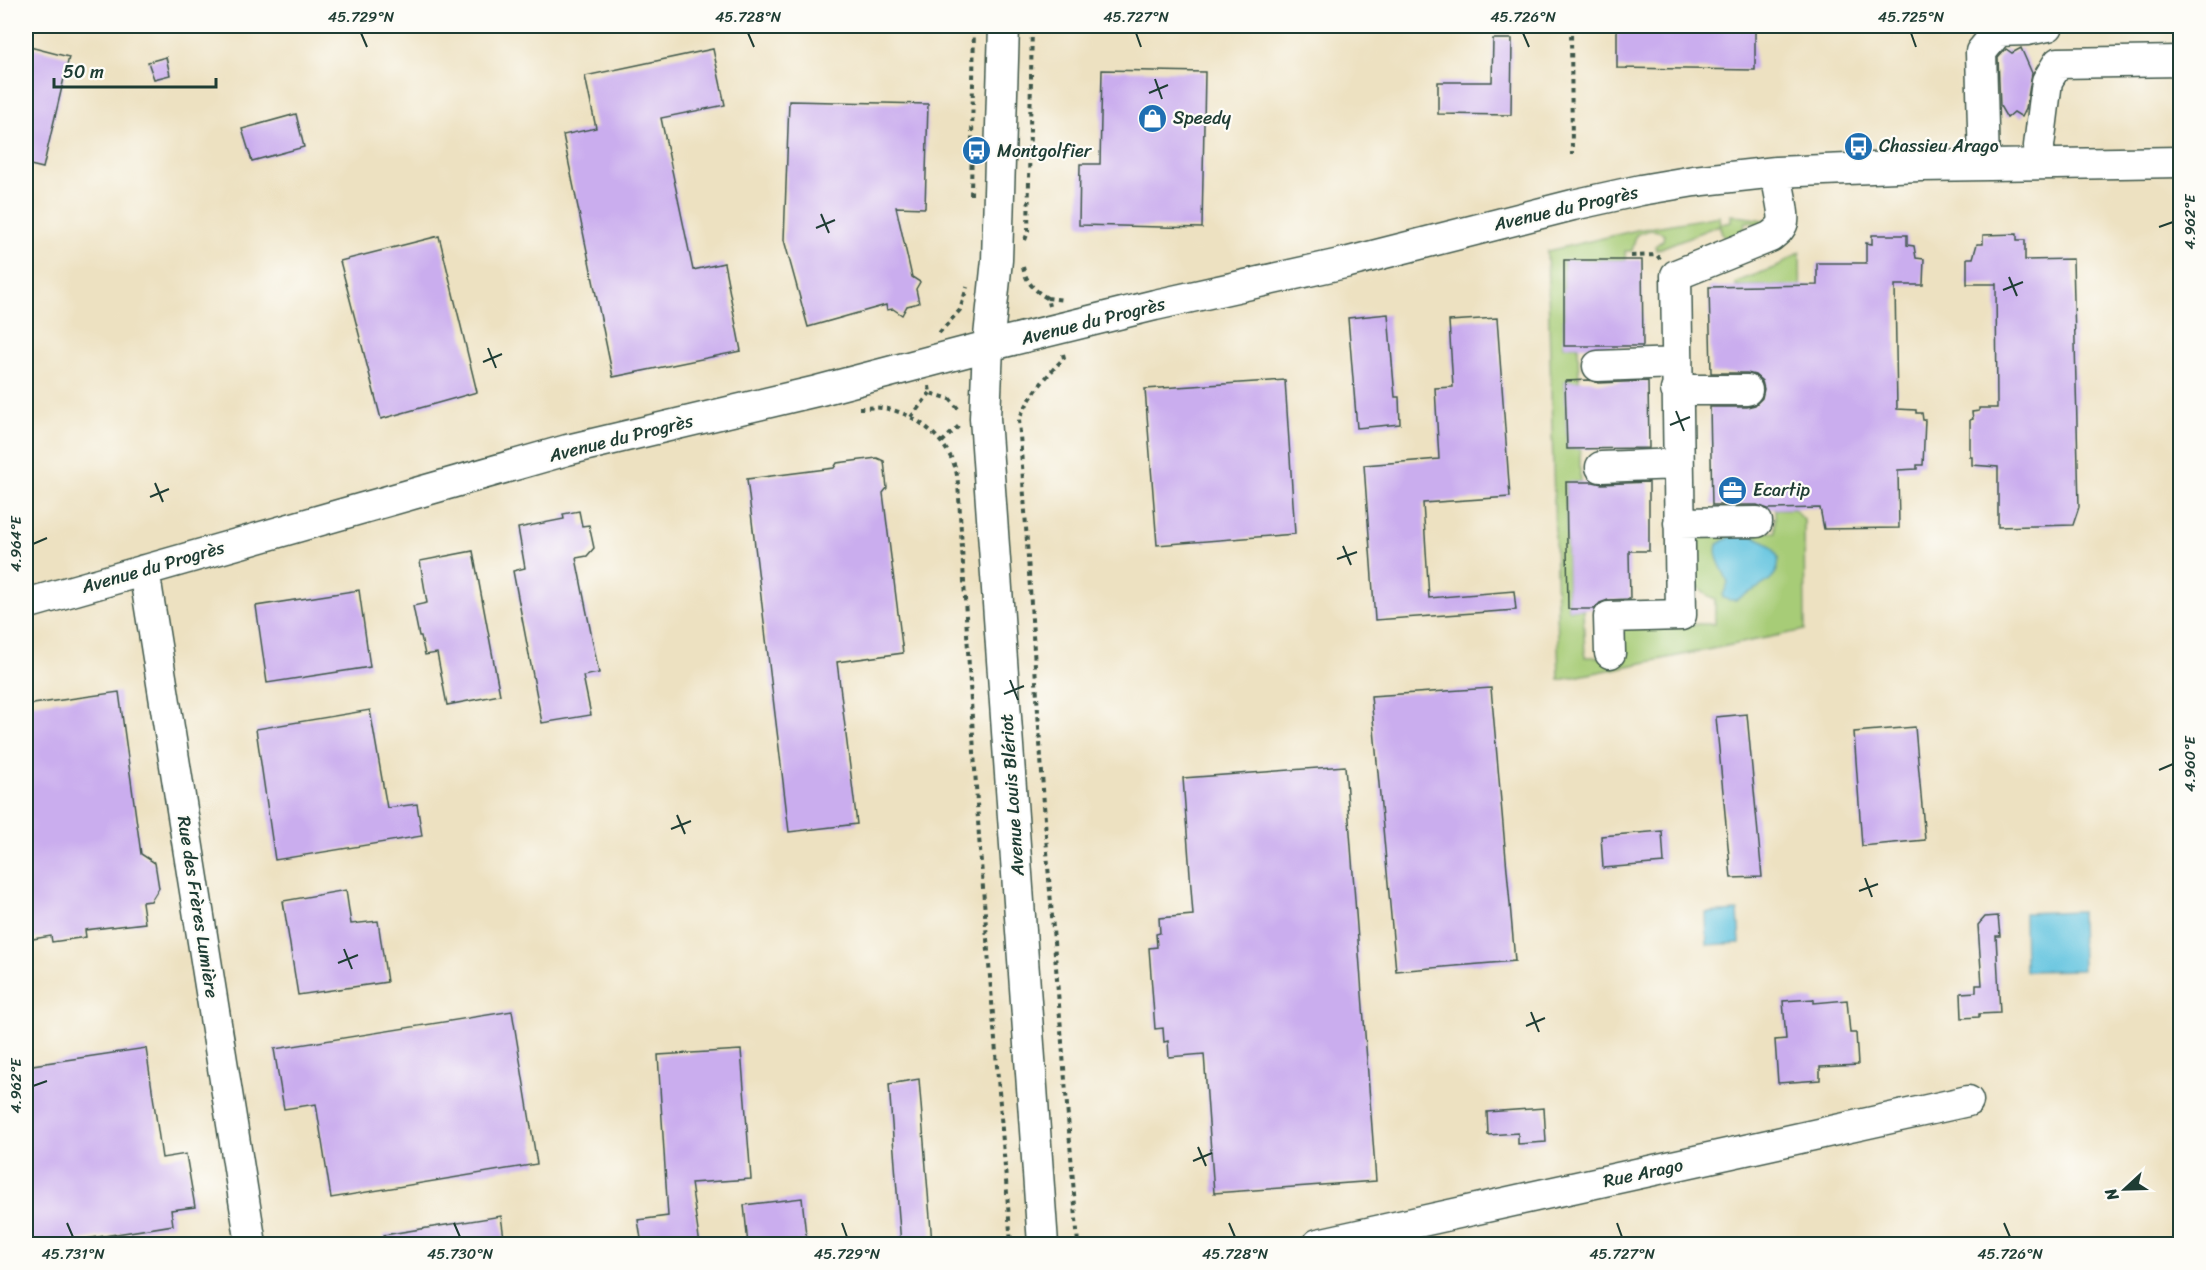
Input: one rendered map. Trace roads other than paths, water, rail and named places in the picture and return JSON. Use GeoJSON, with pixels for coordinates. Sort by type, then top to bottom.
{"type":"FeatureCollection","features":[{"type":"Feature","properties":{"kind":"street","name":"Avenue Louis Blériot"},"geometry":{"type":"LineString","coordinates":[[1004,26],[997,260],[988,346],[985,418],[1043,1245]]}},
{"type":"Feature","properties":{"kind":"street"},"geometry":{"type":"LineString","coordinates":[[1984,165],[1981,52],[1998,31],[2038,28],[2058,63]]}},
{"type":"Feature","properties":{"kind":"street"},"geometry":{"type":"LineString","coordinates":[[2058,63],[2181,61]]}},
{"type":"Feature","properties":{"kind":"street"},"geometry":{"type":"LineString","coordinates":[[2040,164],[2039,146],[2048,81],[2058,63]]}},
{"type":"Feature","properties":{"kind":"street","name":"Avenue du Progrès"},"geometry":{"type":"LineString","coordinates":[[26,604],[567,450],[817,391],[988,346],[1064,347],[1155,306],[1349,262],[1641,190],[1694,181],[1776,172],[1984,165],[2181,162]]}},
{"type":"Feature","properties":{"kind":"street"},"geometry":{"type":"LineString","coordinates":[[1610,652],[1610,617],[1681,615],[1676,275],[1770,237],[1777,232],[1783,223],[1783,216],[1776,172]]}},
{"type":"Feature","properties":{"kind":"street"},"geometry":{"type":"LineString","coordinates":[[1598,366],[1747,390]]}},
{"type":"Feature","properties":{"kind":"street"},"geometry":{"type":"LineString","coordinates":[[1601,467],[1678,464]]}},
{"type":"Feature","properties":{"kind":"street"},"geometry":{"type":"LineString","coordinates":[[1679,524],[1757,522]]}},
{"type":"Feature","properties":{"kind":"street","name":"Rue des Frères Lumière"},"geometry":{"type":"LineString","coordinates":[[144,570],[251,1245]]}},
{"type":"Feature","properties":{"kind":"street","name":"Rue Arago"},"geometry":{"type":"LineString","coordinates":[[1318,1245],[1968,1101]]}},
{"type":"Feature","properties":{"kind":"water"},"geometry":{"type":"Polygon","coordinates":[[[1754,536],[1769,544],[1774,550],[1778,558],[1776,573],[1764,584],[1736,600],[1723,598],[1728,583],[1718,560],[1717,545],[1730,537],[1754,536]]]}},
{"type":"Feature","properties":{"kind":"water"},"geometry":{"type":"Polygon","coordinates":[[[1738,911],[1740,943],[1707,945],[1706,913],[1738,911]]]}},
{"type":"Feature","properties":{"kind":"water"},"geometry":{"type":"Polygon","coordinates":[[[2081,911],[2082,970],[2025,971],[2024,913],[2081,911]]]}},
{"type":"Feature","properties":{"kind":"place","name":"Speedy"},"geometry":{"type":"Point","coordinates":[1152,118]}},
{"type":"Feature","properties":{"kind":"place","name":"Chassieu Arago"},"geometry":{"type":"Point","coordinates":[1858,146]}},
{"type":"Feature","properties":{"kind":"place","name":"Montgolfier"},"geometry":{"type":"Point","coordinates":[976,151]}},
{"type":"Feature","properties":{"kind":"place","name":"Ecartip"},"geometry":{"type":"Point","coordinates":[1732,490]}}]}
